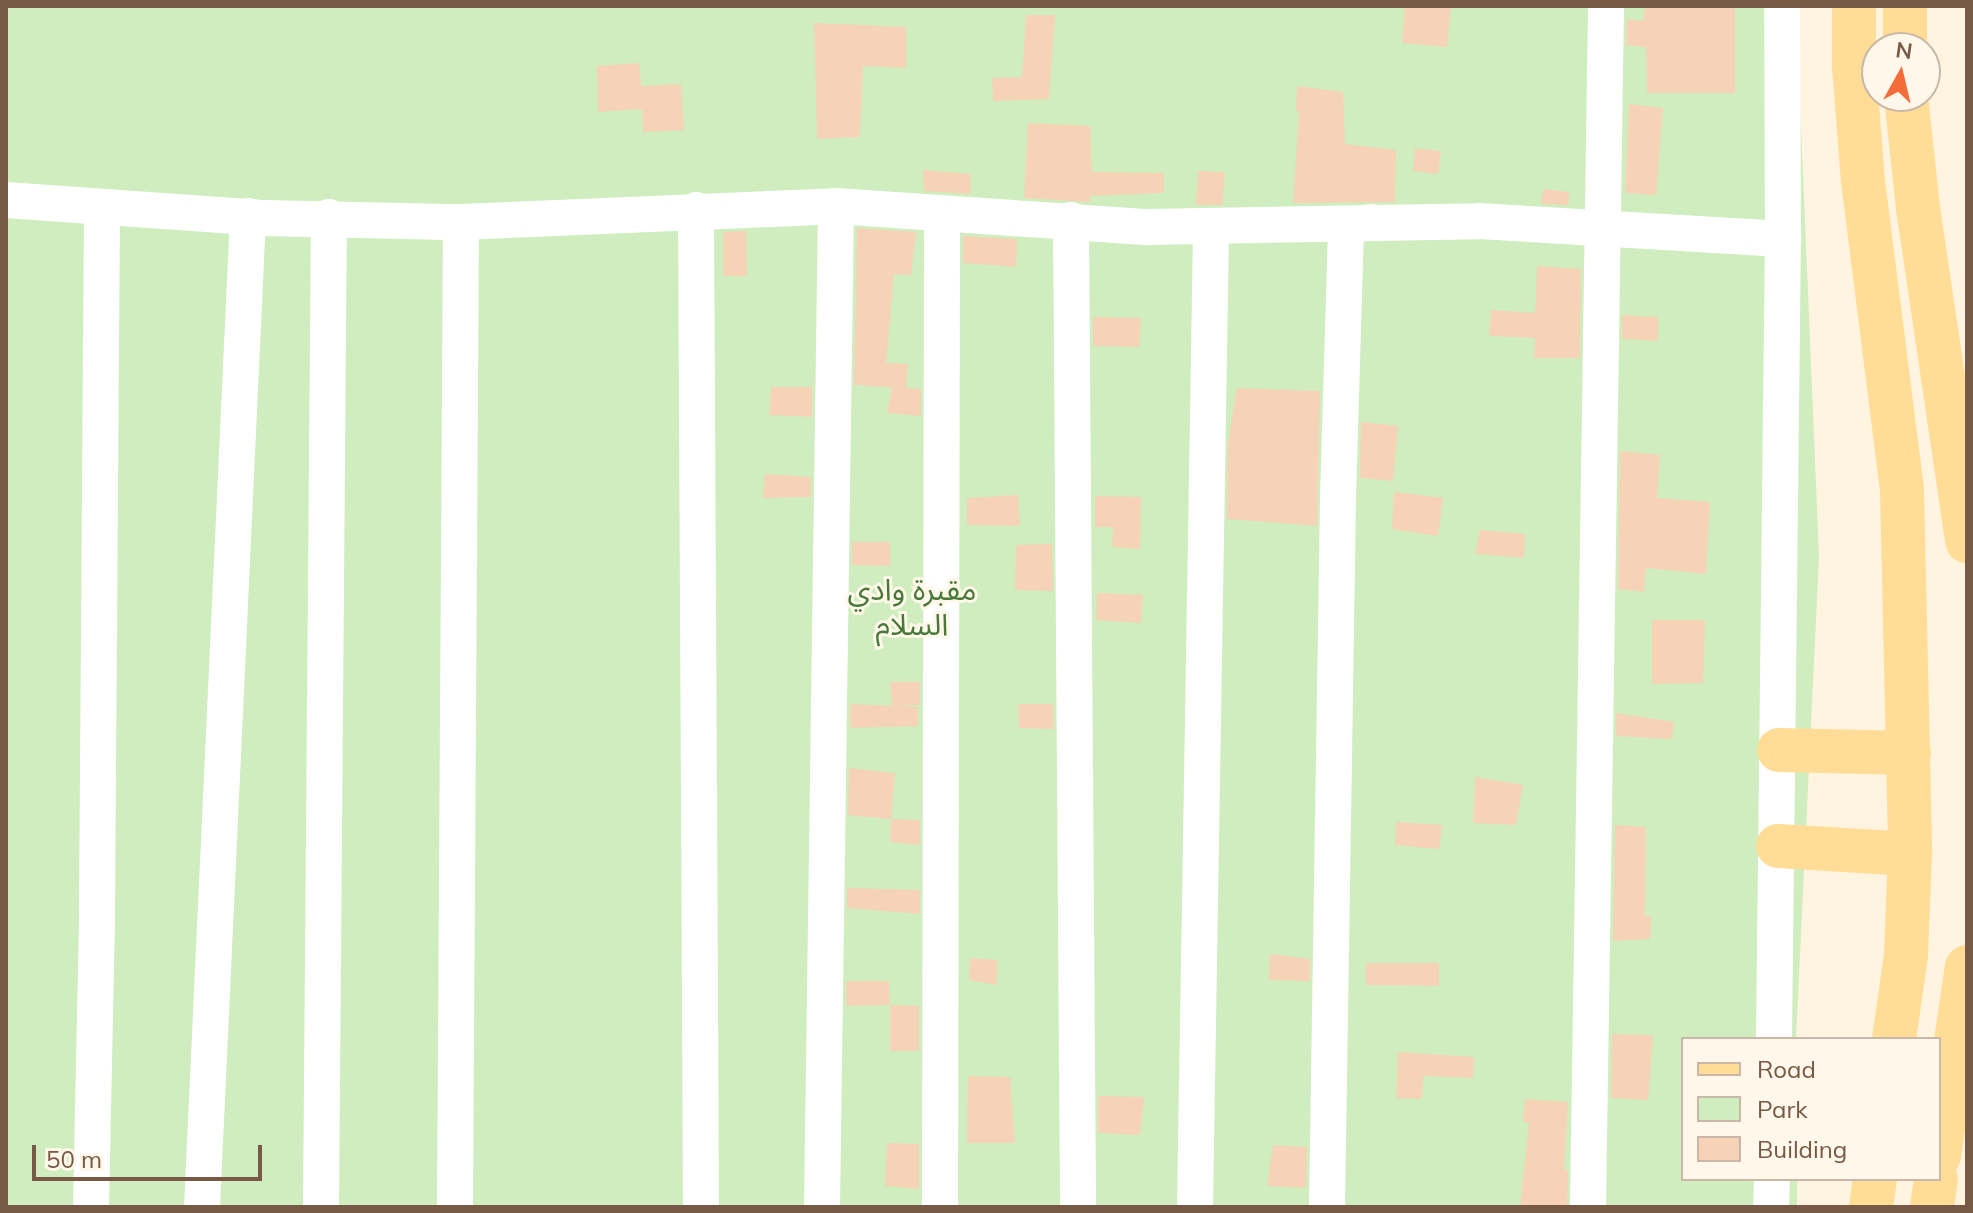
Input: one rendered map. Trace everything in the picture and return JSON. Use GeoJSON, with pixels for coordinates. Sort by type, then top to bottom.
{"type":"FeatureCollection","features":[{"type":"Feature","properties":{"kind":"main road"},"geometry":{"type":"LineString","coordinates":[[1854,6],[1854,67],[1871,244],[1902,490],[1910,854],[1906,955],[1894,1037]]}},
{"type":"Feature","properties":{"kind":"main road"},"geometry":{"type":"LineString","coordinates":[[1905,6],[1905,32]]}},
{"type":"Feature","properties":{"kind":"main road"},"geometry":{"type":"LineString","coordinates":[[1908,112],[1923,238],[1966,528]]}},
{"type":"Feature","properties":{"kind":"main road"},"geometry":{"type":"LineString","coordinates":[[1871,244],[1893,257],[1905,256],[1916,249],[1923,238]]}},
{"type":"Feature","properties":{"kind":"main road"},"geometry":{"type":"LineString","coordinates":[[1888,370],[1892,356],[1902,346],[1915,342],[1929,343],[1940,351]]}},
{"type":"Feature","properties":{"kind":"main road"},"geometry":{"type":"LineString","coordinates":[[1779,750],[1909,753]]}},
{"type":"Feature","properties":{"kind":"main road"},"geometry":{"type":"LineString","coordinates":[[1778,846],[1910,854]]}},
{"type":"Feature","properties":{"kind":"main road"},"geometry":{"type":"LineString","coordinates":[[1941,1142],[1967,967]]}},
{"type":"Feature","properties":{"kind":"main road"},"geometry":{"type":"LineString","coordinates":[[1871,1207],[1875,1181]]}},
{"type":"Feature","properties":{"kind":"main road"},"geometry":{"type":"LineString","coordinates":[[1932,1207],[1936,1181]]}},
{"type":"Feature","properties":{"kind":"street"},"geometry":{"type":"LineString","coordinates":[[1588,1207],[1606,6]]}},
{"type":"Feature","properties":{"kind":"street"},"geometry":{"type":"LineString","coordinates":[[1774,1037],[1783,239],[1782,6]]}},
{"type":"Feature","properties":{"kind":"street"},"geometry":{"type":"LineString","coordinates":[[6,200],[102,209],[461,222],[836,206],[1211,227],[1377,222],[1603,226],[1783,239]]}},
{"type":"Feature","properties":{"kind":"street"},"geometry":{"type":"LineString","coordinates":[[822,1207],[836,206]]}},
{"type":"Feature","properties":{"kind":"street"},"geometry":{"type":"LineString","coordinates":[[91,1207],[97,910],[102,209]]}},
{"type":"Feature","properties":{"kind":"street"},"geometry":{"type":"LineString","coordinates":[[696,210],[701,1207]]}},
{"type":"Feature","properties":{"kind":"street"},"geometry":{"type":"LineString","coordinates":[[940,1207],[942,214]]}},
{"type":"Feature","properties":{"kind":"street"},"geometry":{"type":"LineString","coordinates":[[202,1207],[248,216]]}},
{"type":"Feature","properties":{"kind":"street"},"geometry":{"type":"LineString","coordinates":[[321,1207],[329,217]]}},
{"type":"Feature","properties":{"kind":"street"},"geometry":{"type":"LineString","coordinates":[[1071,220],[1078,1207]]}},
{"type":"Feature","properties":{"kind":"street"},"geometry":{"type":"LineString","coordinates":[[455,1207],[461,222]]}},
{"type":"Feature","properties":{"kind":"street"},"geometry":{"type":"LineString","coordinates":[[1327,1207],[1338,498],[1346,226],[1377,222]]}},
{"type":"Feature","properties":{"kind":"street"},"geometry":{"type":"LineString","coordinates":[[1195,1207],[1211,227]]}},
{"type":"Feature","properties":{"kind":"street"},"geometry":{"type":"LineString","coordinates":[[1771,1207],[1772,1181]]}},
{"type":"Feature","properties":{"kind":"green space","name":"مقبرة وادي السلام"},"geometry":{"type":"Polygon","coordinates":[[[6,6],[1796,6],[1819,557],[1796,1037],[1681,1037],[1681,1181],[1797,1181],[1797,1207],[6,1207],[6,6]]]}},
{"type":"Feature","properties":{"kind":"building"},"geometry":{"type":"Polygon","coordinates":[[[1405,6],[1451,6],[1447,47],[1402,43],[1405,6]]]}},
{"type":"Feature","properties":{"kind":"building"},"geometry":{"type":"Polygon","coordinates":[[[1645,6],[1735,6],[1735,93],[1647,93],[1646,47],[1626,45],[1627,19],[1643,21],[1645,6]]]}},
{"type":"Feature","properties":{"kind":"building"},"geometry":{"type":"Polygon","coordinates":[[[1026,15],[1055,15],[1049,99],[993,101],[992,78],[1022,77],[1026,15]]]}},
{"type":"Feature","properties":{"kind":"building"},"geometry":{"type":"Polygon","coordinates":[[[814,23],[906,27],[906,68],[863,66],[860,137],[817,139],[814,23]]]}},
{"type":"Feature","properties":{"kind":"building"},"geometry":{"type":"Polygon","coordinates":[[[639,63],[641,86],[681,84],[684,130],[643,132],[642,109],[598,112],[597,66],[639,63]]]}},
{"type":"Feature","properties":{"kind":"building"},"geometry":{"type":"Polygon","coordinates":[[[1297,86],[1343,92],[1345,144],[1396,150],[1395,202],[1293,203],[1299,111],[1296,111],[1297,86]]]}},
{"type":"Feature","properties":{"kind":"building"},"geometry":{"type":"Polygon","coordinates":[[[1629,104],[1663,108],[1656,195],[1625,193],[1629,104]]]}},
{"type":"Feature","properties":{"kind":"building"},"geometry":{"type":"Polygon","coordinates":[[[1028,123],[1090,126],[1092,172],[1164,173],[1164,193],[1090,196],[1090,202],[1024,198],[1028,123]]]}},
{"type":"Feature","properties":{"kind":"building"},"geometry":{"type":"Polygon","coordinates":[[[1415,148],[1441,151],[1438,174],[1413,171],[1415,148]]]}},
{"type":"Feature","properties":{"kind":"building"},"geometry":{"type":"Polygon","coordinates":[[[923,170],[970,174],[971,194],[924,191],[923,170]]]}},
{"type":"Feature","properties":{"kind":"building"},"geometry":{"type":"Polygon","coordinates":[[[1198,171],[1225,172],[1222,205],[1196,205],[1198,171]]]}},
{"type":"Feature","properties":{"kind":"building"},"geometry":{"type":"Polygon","coordinates":[[[1543,189],[1569,192],[1568,205],[1541,204],[1543,189]]]}},
{"type":"Feature","properties":{"kind":"building"},"geometry":{"type":"Polygon","coordinates":[[[857,228],[916,232],[911,275],[894,274],[886,363],[908,364],[906,388],[854,385],[857,228]]]}},
{"type":"Feature","properties":{"kind":"building"},"geometry":{"type":"Polygon","coordinates":[[[746,231],[747,276],[723,276],[723,232],[746,231]]]}},
{"type":"Feature","properties":{"kind":"building"},"geometry":{"type":"Polygon","coordinates":[[[963,236],[1017,239],[1016,267],[963,263],[963,236]]]}},
{"type":"Feature","properties":{"kind":"building"},"geometry":{"type":"Polygon","coordinates":[[[1537,266],[1581,269],[1580,358],[1534,358],[1535,338],[1489,336],[1491,310],[1535,313],[1537,266]]]}},
{"type":"Feature","properties":{"kind":"building"},"geometry":{"type":"Polygon","coordinates":[[[1622,315],[1658,317],[1658,341],[1622,339],[1622,315]]]}},
{"type":"Feature","properties":{"kind":"building"},"geometry":{"type":"Polygon","coordinates":[[[1093,317],[1141,318],[1139,347],[1093,346],[1093,317]]]}},
{"type":"Feature","properties":{"kind":"building"},"geometry":{"type":"Polygon","coordinates":[[[771,387],[812,387],[812,417],[769,415],[771,387]]]}},
{"type":"Feature","properties":{"kind":"building"},"geometry":{"type":"Polygon","coordinates":[[[892,387],[921,389],[921,416],[887,413],[892,387]]]}},
{"type":"Feature","properties":{"kind":"building"},"geometry":{"type":"Polygon","coordinates":[[[1237,388],[1320,391],[1317,526],[1227,519],[1228,443],[1237,388]]]}},
{"type":"Feature","properties":{"kind":"building"},"geometry":{"type":"Polygon","coordinates":[[[1361,422],[1398,426],[1393,481],[1360,478],[1361,422]]]}},
{"type":"Feature","properties":{"kind":"building"},"geometry":{"type":"Polygon","coordinates":[[[1620,451],[1660,455],[1657,498],[1710,502],[1706,574],[1646,568],[1644,592],[1618,589],[1620,451]]]}},
{"type":"Feature","properties":{"kind":"building"},"geometry":{"type":"Polygon","coordinates":[[[765,474],[811,477],[811,497],[763,498],[765,474]]]}},
{"type":"Feature","properties":{"kind":"building"},"geometry":{"type":"Polygon","coordinates":[[[1394,492],[1443,498],[1438,536],[1392,529],[1394,492]]]}},
{"type":"Feature","properties":{"kind":"building"},"geometry":{"type":"Polygon","coordinates":[[[1018,495],[1020,526],[967,525],[967,498],[1018,495]]]}},
{"type":"Feature","properties":{"kind":"building"},"geometry":{"type":"Polygon","coordinates":[[[1095,496],[1141,497],[1140,549],[1112,547],[1113,527],[1095,527],[1095,496]]]}},
{"type":"Feature","properties":{"kind":"building"},"geometry":{"type":"Polygon","coordinates":[[[1480,530],[1525,534],[1524,558],[1475,554],[1480,530]]]}},
{"type":"Feature","properties":{"kind":"building"},"geometry":{"type":"Polygon","coordinates":[[[852,542],[890,542],[890,566],[852,565],[852,542]]]}},
{"type":"Feature","properties":{"kind":"building"},"geometry":{"type":"Polygon","coordinates":[[[1052,544],[1053,591],[1015,590],[1016,545],[1052,544]]]}},
{"type":"Feature","properties":{"kind":"building"},"geometry":{"type":"Polygon","coordinates":[[[1097,593],[1143,595],[1141,623],[1096,620],[1097,593]]]}},
{"type":"Feature","properties":{"kind":"building"},"geometry":{"type":"Polygon","coordinates":[[[1652,620],[1705,620],[1703,683],[1652,684],[1652,620]]]}},
{"type":"Feature","properties":{"kind":"building"},"geometry":{"type":"Polygon","coordinates":[[[890,682],[920,682],[920,705],[892,706],[890,682]]]}},
{"type":"Feature","properties":{"kind":"building"},"geometry":{"type":"Polygon","coordinates":[[[850,704],[918,707],[918,726],[850,728],[850,704]]]}},
{"type":"Feature","properties":{"kind":"building"},"geometry":{"type":"Polygon","coordinates":[[[1018,704],[1053,704],[1054,729],[1019,728],[1018,704]]]}},
{"type":"Feature","properties":{"kind":"building"},"geometry":{"type":"Polygon","coordinates":[[[1616,713],[1674,722],[1672,739],[1616,736],[1616,713]]]}},
{"type":"Feature","properties":{"kind":"building"},"geometry":{"type":"Polygon","coordinates":[[[849,768],[895,773],[891,819],[848,815],[849,768]]]}},
{"type":"Feature","properties":{"kind":"building"},"geometry":{"type":"Polygon","coordinates":[[[1475,777],[1523,785],[1516,825],[1473,823],[1475,777]]]}},
{"type":"Feature","properties":{"kind":"building"},"geometry":{"type":"Polygon","coordinates":[[[891,819],[920,820],[920,845],[890,842],[891,819]]]}},
{"type":"Feature","properties":{"kind":"building"},"geometry":{"type":"Polygon","coordinates":[[[1396,822],[1442,825],[1439,849],[1395,845],[1396,822]]]}},
{"type":"Feature","properties":{"kind":"building"},"geometry":{"type":"Polygon","coordinates":[[[1615,825],[1646,827],[1645,916],[1651,916],[1650,939],[1613,941],[1615,825]]]}},
{"type":"Feature","properties":{"kind":"building"},"geometry":{"type":"Polygon","coordinates":[[[847,888],[920,890],[920,914],[847,908],[847,888]]]}},
{"type":"Feature","properties":{"kind":"building"},"geometry":{"type":"Polygon","coordinates":[[[1270,954],[1310,959],[1310,981],[1269,980],[1270,954]]]}},
{"type":"Feature","properties":{"kind":"building"},"geometry":{"type":"Polygon","coordinates":[[[970,958],[997,960],[997,985],[969,980],[970,958]]]}},
{"type":"Feature","properties":{"kind":"building"},"geometry":{"type":"Polygon","coordinates":[[[1366,963],[1439,963],[1439,986],[1366,985],[1366,963]]]}},
{"type":"Feature","properties":{"kind":"building"},"geometry":{"type":"Polygon","coordinates":[[[846,981],[889,981],[890,1005],[846,1006],[846,981]]]}},
{"type":"Feature","properties":{"kind":"building"},"geometry":{"type":"Polygon","coordinates":[[[890,1005],[919,1006],[919,1051],[890,1051],[890,1005]]]}},
{"type":"Feature","properties":{"kind":"building"},"geometry":{"type":"Polygon","coordinates":[[[1612,1034],[1653,1035],[1648,1100],[1611,1098],[1612,1034]]]}},
{"type":"Feature","properties":{"kind":"building"},"geometry":{"type":"Polygon","coordinates":[[[1398,1052],[1474,1057],[1473,1078],[1423,1076],[1422,1099],[1396,1098],[1398,1052]]]}},
{"type":"Feature","properties":{"kind":"building"},"geometry":{"type":"Polygon","coordinates":[[[968,1076],[1010,1077],[1015,1143],[967,1143],[968,1076]]]}},
{"type":"Feature","properties":{"kind":"building"},"geometry":{"type":"Polygon","coordinates":[[[1098,1096],[1144,1097],[1140,1135],[1098,1133],[1098,1096]]]}},
{"type":"Feature","properties":{"kind":"building"},"geometry":{"type":"Polygon","coordinates":[[[1525,1099],[1568,1102],[1564,1170],[1568,1170],[1567,1207],[1520,1207],[1529,1122],[1523,1122],[1525,1099]]]}},
{"type":"Feature","properties":{"kind":"building"},"geometry":{"type":"Polygon","coordinates":[[[887,1143],[919,1144],[919,1189],[885,1186],[887,1143]]]}},
{"type":"Feature","properties":{"kind":"building"},"geometry":{"type":"Polygon","coordinates":[[[1273,1145],[1307,1147],[1306,1188],[1267,1186],[1273,1145]]]}}]}
